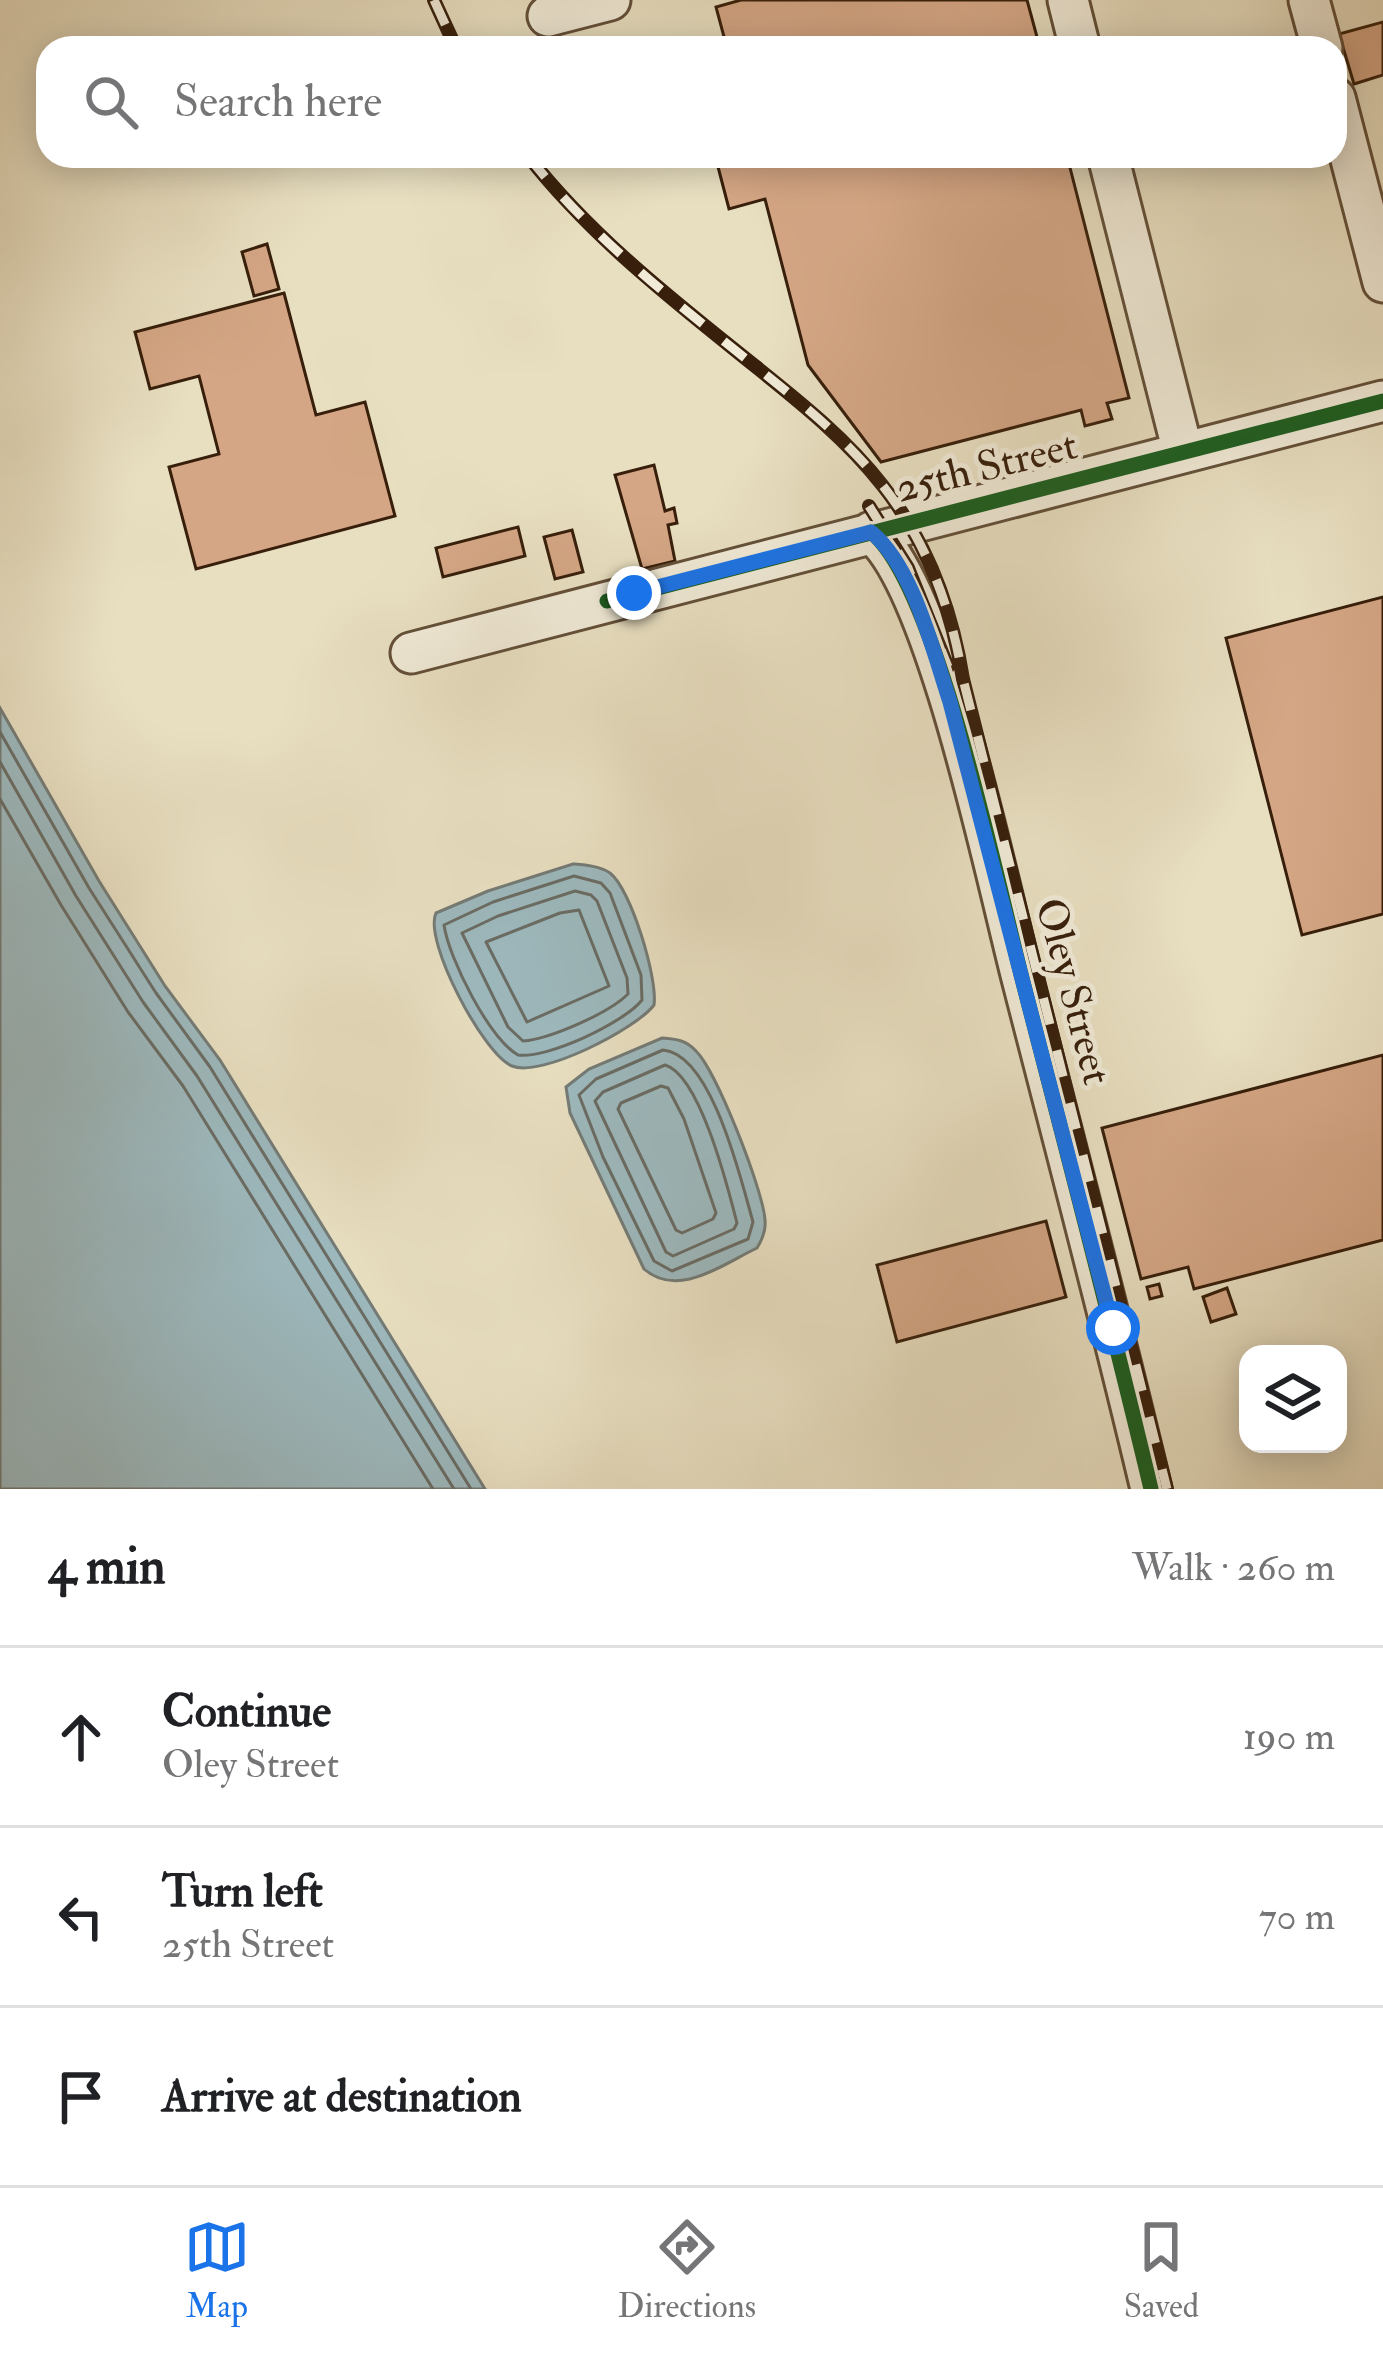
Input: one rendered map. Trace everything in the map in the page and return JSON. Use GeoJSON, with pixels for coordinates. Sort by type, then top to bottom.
{"type":"FeatureCollection","features":[{"type":"Feature","properties":{"kind":"street"},"geometry":{"type":"LineString","coordinates":[[548,16],[610,0]]}},
{"type":"Feature","properties":{"kind":"street"},"geometry":{"type":"LineString","coordinates":[[1068,0],[1077,36]]}},
{"type":"Feature","properties":{"kind":"street"},"geometry":{"type":"LineString","coordinates":[[1310,0],[1319,36]]}},
{"type":"Feature","properties":{"kind":"street"},"geometry":{"type":"LineString","coordinates":[[1347,144],[1383,283]]}},
{"type":"Feature","properties":{"kind":"street"},"geometry":{"type":"LineString","coordinates":[[1111,168],[1183,452]]}},
{"type":"Feature","properties":{"kind":"street","name":"25th Street"},"geometry":{"type":"LineString","coordinates":[[411,653],[1383,401]]}},
{"type":"Feature","properties":{"kind":"street","name":"Oley Street"},"geometry":{"type":"LineString","coordinates":[[871,532],[901,572],[950,702],[1113,1328],[1150,1489]]}},
{"type":"Feature","properties":{"kind":"water"},"geometry":{"type":"Polygon","coordinates":[[[0,708],[99,881],[165,986],[220,1060],[485,1489],[0,1489],[0,708]]]}},
{"type":"Feature","properties":{"kind":"water"},"geometry":{"type":"Polygon","coordinates":[[[573,864],[602,869],[618,882],[641,935],[654,1005],[587,1049],[544,1065],[512,1066],[486,1041],[459,996],[438,947],[436,913],[573,864]]]}},
{"type":"Feature","properties":{"kind":"water"},"geometry":{"type":"Polygon","coordinates":[[[662,1038],[688,1044],[705,1063],[738,1132],[765,1220],[757,1248],[686,1280],[671,1281],[644,1269],[570,1113],[566,1087],[589,1069],[662,1038]]]}},
{"type":"Feature","properties":{"kind":"building"},"geometry":{"type":"Polygon","coordinates":[[[741,0],[1027,0],[1037,36],[724,36],[716,7],[741,0]]]}},
{"type":"Feature","properties":{"kind":"building"},"geometry":{"type":"Polygon","coordinates":[[[1383,22],[1383,75],[1354,84],[1347,36],[1339,34],[1383,22]]]}},
{"type":"Feature","properties":{"kind":"building"},"geometry":{"type":"Polygon","coordinates":[[[718,168],[1070,168],[1129,398],[1107,403],[1112,419],[1085,426],[1081,410],[881,462],[808,365],[765,199],[729,209],[718,168]]]}},
{"type":"Feature","properties":{"kind":"building"},"geometry":{"type":"Polygon","coordinates":[[[267,244],[279,289],[254,296],[242,252],[267,244]]]}},
{"type":"Feature","properties":{"kind":"building"},"geometry":{"type":"Polygon","coordinates":[[[284,293],[316,415],[365,402],[395,516],[196,569],[169,467],[219,454],[199,376],[150,389],[135,332],[284,293]]]}},
{"type":"Feature","properties":{"kind":"building"},"geometry":{"type":"Polygon","coordinates":[[[654,465],[665,511],[674,508],[677,523],[668,525],[675,561],[642,569],[615,475],[654,465]]]}},
{"type":"Feature","properties":{"kind":"building"},"geometry":{"type":"Polygon","coordinates":[[[518,527],[525,556],[443,577],[436,548],[518,527]]]}},
{"type":"Feature","properties":{"kind":"building"},"geometry":{"type":"Polygon","coordinates":[[[572,530],[583,572],[555,579],[544,537],[572,530]]]}},
{"type":"Feature","properties":{"kind":"building"},"geometry":{"type":"Polygon","coordinates":[[[1383,597],[1383,914],[1302,935],[1226,638],[1383,597]]]}},
{"type":"Feature","properties":{"kind":"building"},"geometry":{"type":"Polygon","coordinates":[[[1383,1055],[1383,1240],[1194,1289],[1188,1267],[1141,1279],[1102,1128],[1383,1055]]]}},
{"type":"Feature","properties":{"kind":"building"},"geometry":{"type":"Polygon","coordinates":[[[1046,1221],[1066,1297],[897,1342],[877,1265],[1046,1221]]]}},
{"type":"Feature","properties":{"kind":"building"},"geometry":{"type":"Polygon","coordinates":[[[1159,1284],[1162,1296],[1150,1299],[1147,1287],[1159,1284]]]}},
{"type":"Feature","properties":{"kind":"building"},"geometry":{"type":"Polygon","coordinates":[[[1227,1288],[1236,1314],[1211,1322],[1203,1297],[1227,1288]]]}},
{"type":"Feature","properties":{"kind":"railway"},"geometry":{"type":"LineString","coordinates":[[434,0],[450,36]]}},
{"type":"Feature","properties":{"kind":"railway"},"geometry":{"type":"LineString","coordinates":[[538,168],[626,259],[850,448],[899,508],[925,553],[952,628],[1167,1489]]}},
{"type":"Feature","properties":{"kind":"railway"},"geometry":{"type":"LineString","coordinates":[[869,506],[908,568],[948,667]]}},
{"type":"Feature","properties":{"kind":"cycle path"},"geometry":{"type":"LineString","coordinates":[[607,601],[1383,401]]}},
{"type":"Feature","properties":{"kind":"cycle path"},"geometry":{"type":"LineString","coordinates":[[871,532],[896,563],[920,612],[963,744],[1151,1489]]}},
{"type":"Feature","properties":{"kind":"route"},"geometry":{"type":"LineString","coordinates":[[634,593],[871,532],[890,552],[922,620],[950,702],[1113,1328]]}}]}
